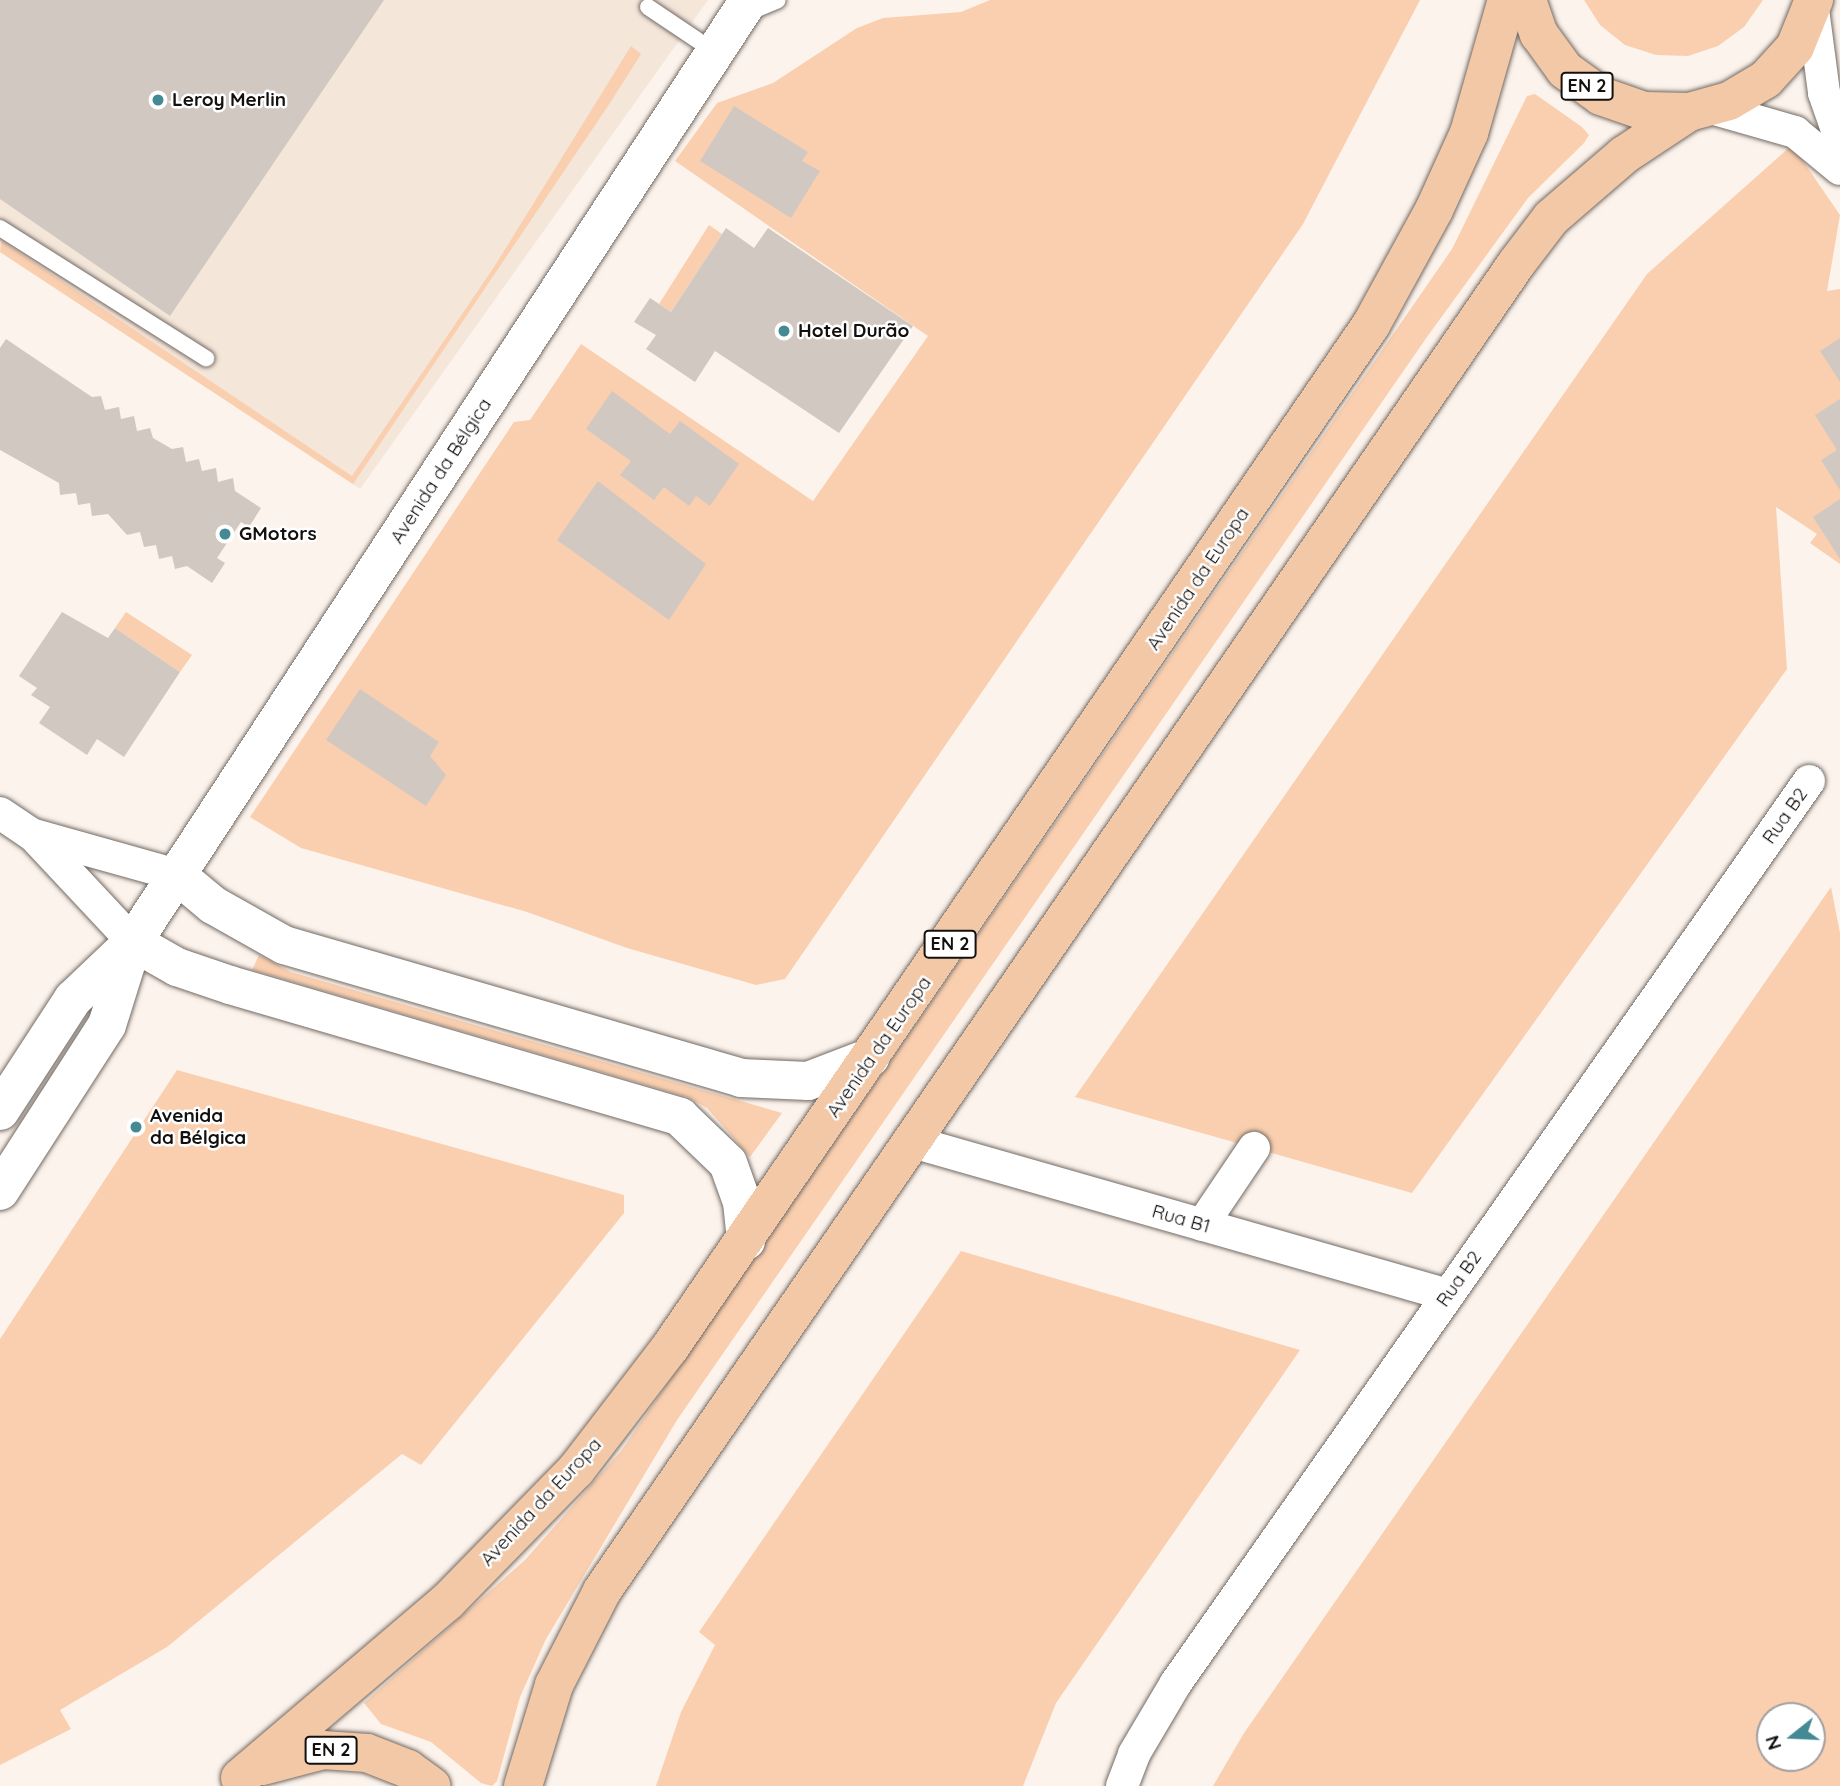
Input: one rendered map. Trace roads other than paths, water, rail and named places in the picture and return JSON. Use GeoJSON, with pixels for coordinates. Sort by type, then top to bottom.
{"type":"FeatureCollection","features":[{"type":"Feature","properties":{"kind":"main road","name":"Avenida da Europa"},"geometry":{"type":"LineString","coordinates":[[235,1782],[448,1601],[576,1470],[746,1241],[1371,325],[1434,210],[1469,133],[1507,0]]}},
{"type":"Feature","properties":{"kind":"main road","name":"EN 2"},"geometry":{"type":"LineString","coordinates":[[1527,0],[1539,34],[1566,70],[1601,96],[1644,111],[1698,109],[1729,102],[1766,79],[1794,47],[1813,5]]}},
{"type":"Feature","properties":{"kind":"main road","name":"Avenida da Bélgica"},"geometry":{"type":"LineString","coordinates":[[0,1111],[73,999],[133,942],[744,9]]}},
{"type":"Feature","properties":{"kind":"main road","name":"EN 2"},"geometry":{"type":"LineString","coordinates":[[523,1786],[554,1685],[602,1591],[1516,264],[1551,218],[1625,155],[1698,109]]}},
{"type":"Feature","properties":{"kind":"main road"},"geometry":{"type":"LineString","coordinates":[[177,875],[213,905],[284,945],[741,1078],[808,1082],[871,1057]]}},
{"type":"Feature","properties":{"kind":"main road","name":"Avenida da Bélgica"},"geometry":{"type":"LineString","coordinates":[[0,1191],[107,1025],[133,942]]}},
{"type":"Feature","properties":{"kind":"main road"},"geometry":{"type":"LineString","coordinates":[[133,942],[177,967],[230,985],[680,1117],[728,1163],[742,1202],[746,1241]]}},
{"type":"Feature","properties":{"kind":"main road","name":"EN 2"},"geometry":{"type":"LineString","coordinates":[[235,1782],[280,1758],[323,1749],[367,1753],[408,1769],[431,1786]]}},
{"type":"Feature","properties":{"kind":"street"},"geometry":{"type":"LineString","coordinates":[[1813,5],[1822,81],[1840,139]]}},
{"type":"Feature","properties":{"kind":"street"},"geometry":{"type":"LineString","coordinates":[[1698,109],[1795,132],[1840,169]]}},
{"type":"Feature","properties":{"kind":"street","name":"Rua B2"},"geometry":{"type":"LineString","coordinates":[[1122,1786],[1134,1754],[1176,1684],[1810,781]]}},
{"type":"Feature","properties":{"kind":"street"},"geometry":{"type":"LineString","coordinates":[[0,813],[33,835],[133,942]]}},
{"type":"Feature","properties":{"kind":"street"},"geometry":{"type":"LineString","coordinates":[[33,835],[177,875]]}},
{"type":"Feature","properties":{"kind":"street","name":"Rua B1"},"geometry":{"type":"LineString","coordinates":[[913,1142],[1448,1295]]}},
{"type":"Feature","properties":{"kind":"street"},"geometry":{"type":"LineString","coordinates":[[1202,1225],[1254,1148]]}},
{"type":"Feature","properties":{"kind":"lane"},"geometry":{"type":"LineString","coordinates":[[744,9],[778,0]]}},
{"type":"Feature","properties":{"kind":"lane"},"geometry":{"type":"LineString","coordinates":[[648,7],[715,52]]}},
{"type":"Feature","properties":{"kind":"lane"},"geometry":{"type":"LineString","coordinates":[[0,228],[206,358]]}},
{"type":"Feature","properties":{"kind":"place","name":"Leroy Merlin"},"geometry":{"type":"Point","coordinates":[158,100]}},
{"type":"Feature","properties":{"kind":"place","name":"Hotel Durão"},"geometry":{"type":"Point","coordinates":[784,331]}},
{"type":"Feature","properties":{"kind":"place","name":"GMotors"},"geometry":{"type":"Point","coordinates":[225,534]}},
{"type":"Feature","properties":{"kind":"place","name":"Avenida da Bélgica"},"geometry":{"type":"Point","coordinates":[136,1127]}}]}
